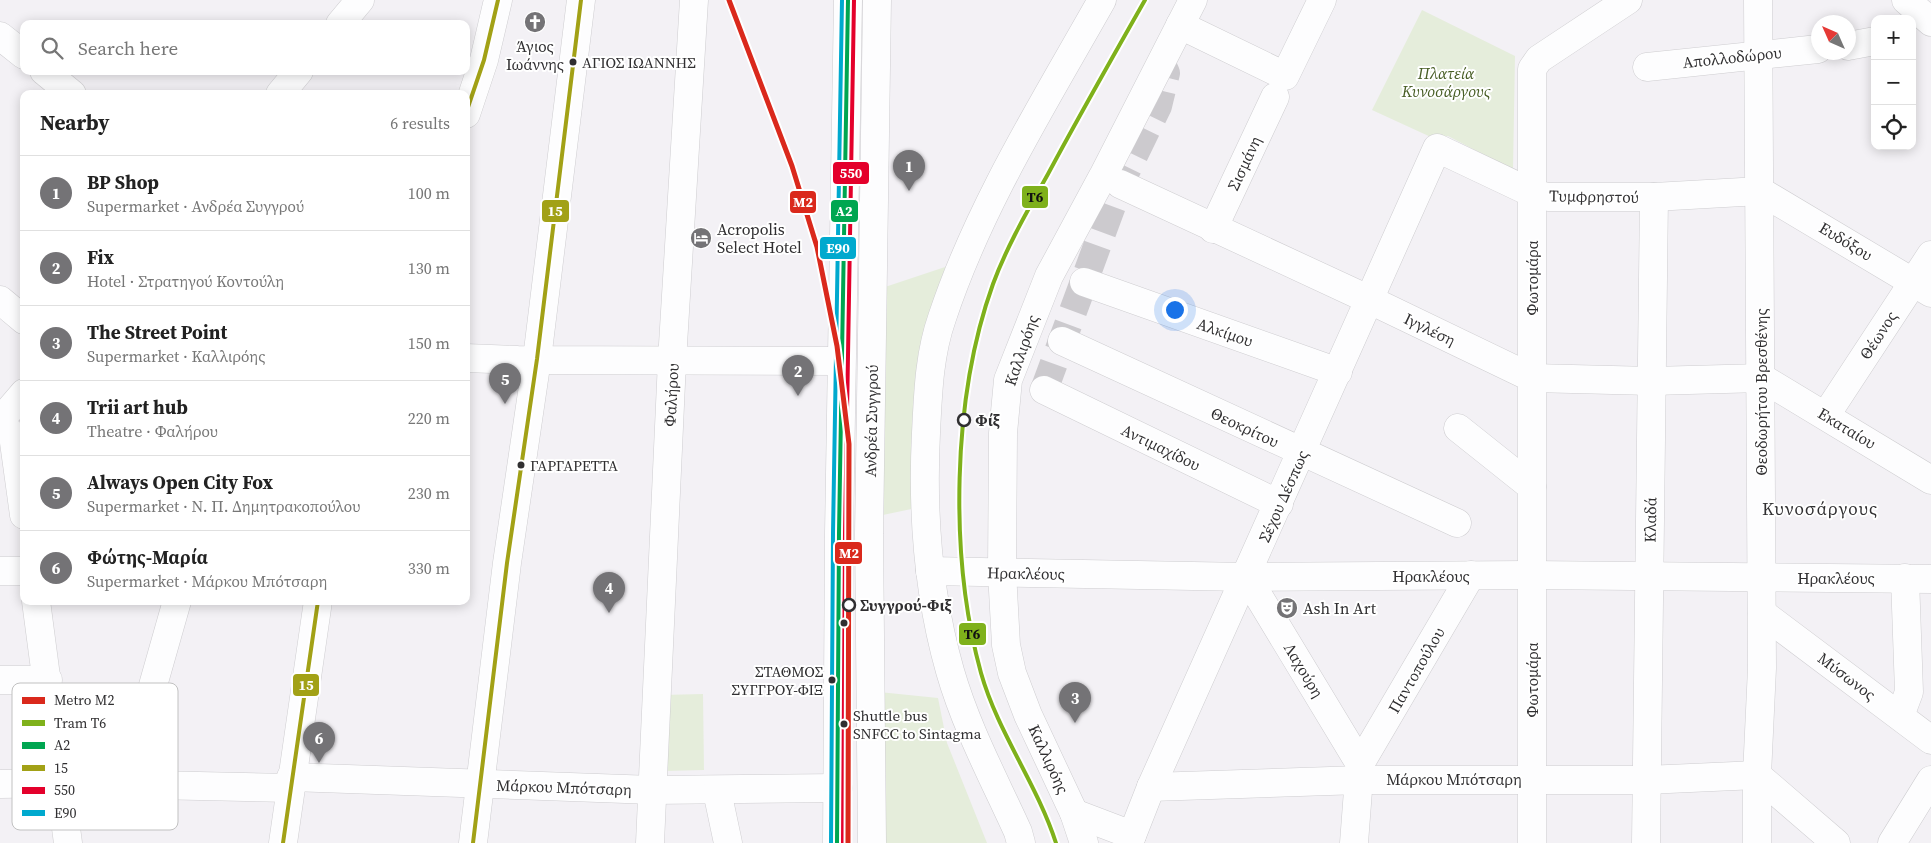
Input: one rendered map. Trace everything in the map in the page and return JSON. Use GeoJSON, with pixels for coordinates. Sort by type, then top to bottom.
{"type":"FeatureCollection","features":[{"type":"Feature","properties":{"kind":"main road"},"geometry":{"type":"LineString","coordinates":[[343,20],[360,0]]}},
{"type":"Feature","properties":{"kind":"main road"},"geometry":{"type":"LineString","coordinates":[[470,102],[484,60],[498,0]]}},
{"type":"Feature","properties":{"kind":"main road"},"geometry":{"type":"LineString","coordinates":[[474,843],[507,563],[537,359],[582,0]]}},
{"type":"Feature","properties":{"kind":"main road","name":"Φαλήρου"},"geometry":{"type":"LineString","coordinates":[[650,843],[672,360],[694,0]]}},
{"type":"Feature","properties":{"kind":"main road","name":"Ανδρέα Συγγρού"},"geometry":{"type":"LineString","coordinates":[[837,843],[841,361],[848,0]]}},
{"type":"Feature","properties":{"kind":"main road","name":"Ανδρέα Συγγρού"},"geometry":{"type":"LineString","coordinates":[[872,843],[869,525],[877,0]]}},
{"type":"Feature","properties":{"kind":"main road"},"geometry":{"type":"LineString","coordinates":[[1021,843],[1018,832],[968,722],[951,673],[940,631],[930,571],[924,478],[930,379],[934,348],[941,319],[970,244],[1102,0]]}},
{"type":"Feature","properties":{"kind":"main road","name":"Καλλιρόης"},"geometry":{"type":"LineString","coordinates":[[1084,843],[1074,813],[1028,715],[1012,673],[1006,645],[1002,572],[1003,433],[1008,380],[1048,276],[1103,176],[1193,0]]}},
{"type":"Feature","properties":{"kind":"main road","name":"Σισμάνη"},"geometry":{"type":"LineString","coordinates":[[1213,228],[1322,0]]}},
{"type":"Feature","properties":{"kind":"main road","name":"Θεοδωρήτου Βρεσθένης"},"geometry":{"type":"LineString","coordinates":[[1757,843],[1757,775],[1762,668],[1762,378],[1758,0]]}},
{"type":"Feature","properties":{"kind":"main road","name":"Φωτομάρα"},"geometry":{"type":"LineString","coordinates":[[1532,843],[1532,69],[1539,59],[1623,1]]}},
{"type":"Feature","properties":{"kind":"main road"},"geometry":{"type":"LineString","coordinates":[[1180,25],[1280,86]]}},
{"type":"Feature","properties":{"kind":"main road"},"geometry":{"type":"LineString","coordinates":[[0,36],[20,52]]}},
{"type":"Feature","properties":{"kind":"main road"},"geometry":{"type":"LineString","coordinates":[[1856,45],[1871,42]]}},
{"type":"Feature","properties":{"kind":"main road","name":"Απολλοδώρου"},"geometry":{"type":"LineString","coordinates":[[1647,67],[1760,53],[1811,49]]}},
{"type":"Feature","properties":{"kind":"main road"},"geometry":{"type":"LineString","coordinates":[[49,75],[67,90]]}},
{"type":"Feature","properties":{"kind":"main road"},"geometry":{"type":"LineString","coordinates":[[283,90],[296,75]]}},
{"type":"Feature","properties":{"kind":"main road","name":"Τυμφρηστού"},"geometry":{"type":"LineString","coordinates":[[1437,148],[1532,193],[1548,197],[1654,197],[1760,191]]}},
{"type":"Feature","properties":{"kind":"main road","name":"Σέχου Δέσπως"},"geometry":{"type":"LineString","coordinates":[[1130,839],[1151,787],[1247,577],[1437,148]]}},
{"type":"Feature","properties":{"kind":"main road","name":"Ιγγλέση"},"geometry":{"type":"LineString","coordinates":[[1120,184],[1370,300],[1532,378],[1652,380],[1762,378]]}},
{"type":"Feature","properties":{"kind":"main road","name":"Ευδόξου"},"geometry":{"type":"LineString","coordinates":[[1760,191],[1922,287]]}},
{"type":"Feature","properties":{"kind":"main road","name":"Κλαδά"},"geometry":{"type":"LineString","coordinates":[[1646,843],[1654,197]]}},
{"type":"Feature","properties":{"kind":"main road","name":"Θέωνος"},"geometry":{"type":"LineString","coordinates":[[1826,415],[1922,287],[1931,255]]}},
{"type":"Feature","properties":{"kind":"main road","name":"Αλκίμου"},"geometry":{"type":"LineString","coordinates":[[1084,282],[1338,372]]}},
{"type":"Feature","properties":{"kind":"main road"},"geometry":{"type":"LineString","coordinates":[[0,300],[20,317]]}},
{"type":"Feature","properties":{"kind":"main road","name":"Θεοκρίτου"},"geometry":{"type":"LineString","coordinates":[[1062,340],[1457,524]]}},
{"type":"Feature","properties":{"kind":"main road"},"geometry":{"type":"LineString","coordinates":[[470,358],[841,361]]}},
{"type":"Feature","properties":{"kind":"main road","name":"Εκαταίου"},"geometry":{"type":"LineString","coordinates":[[1762,378],[1931,480]]}},
{"type":"Feature","properties":{"kind":"main road","name":"Αντιμαχίδου"},"geometry":{"type":"LineString","coordinates":[[1044,390],[1279,504]]}},
{"type":"Feature","properties":{"kind":"main road"},"geometry":{"type":"LineString","coordinates":[[20,398],[0,422],[12,435],[20,488]]}},
{"type":"Feature","properties":{"kind":"main road"},"geometry":{"type":"LineString","coordinates":[[1458,428],[1532,487]]}},
{"type":"Feature","properties":{"kind":"main road"},"geometry":{"type":"LineString","coordinates":[[0,571],[20,571]]}},
{"type":"Feature","properties":{"kind":"main road","name":"Ηρακλέους"},"geometry":{"type":"LineString","coordinates":[[930,571],[1247,577],[1532,575],[1918,578]]}},
{"type":"Feature","properties":{"kind":"main road","name":"Παντοπούλου"},"geometry":{"type":"LineString","coordinates":[[1360,772],[1471,575]]}},
{"type":"Feature","properties":{"kind":"main road","name":"Λαχούρη"},"geometry":{"type":"LineString","coordinates":[[1247,577],[1360,772]]}},
{"type":"Feature","properties":{"kind":"main road"},"geometry":{"type":"LineString","coordinates":[[1900,716],[1909,692],[1918,578]]}},
{"type":"Feature","properties":{"kind":"main road"},"geometry":{"type":"LineString","coordinates":[[37,605],[48,683]]}},
{"type":"Feature","properties":{"kind":"main road"},"geometry":{"type":"LineString","coordinates":[[154,683],[176,605]]}},
{"type":"Feature","properties":{"kind":"main road"},"geometry":{"type":"LineString","coordinates":[[283,843],[290,783],[317,605]]}},
{"type":"Feature","properties":{"kind":"main road","name":"Μύσωνος"},"geometry":{"type":"LineString","coordinates":[[1762,613],[1931,740]]}},
{"type":"Feature","properties":{"kind":"main road"},"geometry":{"type":"LineString","coordinates":[[0,680],[48,680]]}},
{"type":"Feature","properties":{"kind":"main road"},"geometry":{"type":"LineString","coordinates":[[1354,843],[1360,772]]}},
{"type":"Feature","properties":{"kind":"main road","name":"Μάρκου Μπότσαρη"},"geometry":{"type":"LineString","coordinates":[[1151,787],[1360,772],[1532,779],[1646,780],[1757,775]]}},
{"type":"Feature","properties":{"kind":"main road"},"geometry":{"type":"LineString","coordinates":[[1757,775],[1836,843]]}},
{"type":"Feature","properties":{"kind":"main road"},"geometry":{"type":"LineString","coordinates":[[1892,843],[1931,780]]}},
{"type":"Feature","properties":{"kind":"main road","name":"Μάρκου Μπότσαρη"},"geometry":{"type":"LineString","coordinates":[[178,784],[482,785],[717,791],[838,788]]}},
{"type":"Feature","properties":{"kind":"main road"},"geometry":{"type":"LineString","coordinates":[[717,791],[728,843]]}},
{"type":"Feature","properties":{"kind":"main road"},"geometry":{"type":"LineString","coordinates":[[1074,813],[1130,839]]}},
{"type":"Feature","properties":{"kind":"main road"},"geometry":{"type":"LineString","coordinates":[[66,830],[68,843]]}},
{"type":"Feature","properties":{"kind":"green space","name":"Πλατεία Κυνοσάργους"},"geometry":{"type":"Polygon","coordinates":[[[1422,10],[1515,56],[1513,170],[1448,136],[1433,138],[1372,110],[1422,10]]]}},
{"type":"Feature","properties":{"kind":"green space"},"geometry":{"type":"Polygon","coordinates":[[[954,264],[916,508],[883,515],[882,288],[954,264]]]}},
{"type":"Feature","properties":{"kind":"green space"},"geometry":{"type":"Polygon","coordinates":[[[879,692],[938,698],[947,743],[987,843],[883,843],[879,692]]]}},
{"type":"Feature","properties":{"kind":"green space"},"geometry":{"type":"Polygon","coordinates":[[[703,694],[704,770],[664,771],[662,695],[703,694]]]}},
{"type":"Feature","properties":{"kind":"tunnel"},"geometry":{"type":"LineString","coordinates":[[1044,390],[1120,184],[1158,106],[1166,73],[1161,62]]}},
{"type":"Feature","properties":{"kind":"metro line","name":"Μ2"},"geometry":{"type":"LineString","coordinates":[[729,0],[792,166],[817,247],[837,346],[849,444],[848,843]]}},
{"type":"Feature","properties":{"kind":"tram line","name":"Τ6"},"geometry":{"type":"LineString","coordinates":[[1056,843],[1039,800],[997,717],[981,673],[971,628],[964,579],[960,529],[963,427],[969,377],[979,329],[993,284],[1011,242],[1145,0]]}},
{"type":"Feature","properties":{"kind":"transit line","name":"15"},"geometry":{"type":"LineString","coordinates":[[470,101],[484,60],[498,0]]}},
{"type":"Feature","properties":{"kind":"transit line","name":"15"},"geometry":{"type":"LineString","coordinates":[[473,843],[507,563],[537,359],[581,0]]}},
{"type":"Feature","properties":{"kind":"transit line","name":"Ε90"},"geometry":{"type":"LineString","coordinates":[[831,843],[833,533],[842,0]]}},
{"type":"Feature","properties":{"kind":"transit line","name":"Α2"},"geometry":{"type":"LineString","coordinates":[[837,843],[839,533],[848,0]]}},
{"type":"Feature","properties":{"kind":"transit line","name":"550"},"geometry":{"type":"LineString","coordinates":[[843,843],[845,533],[854,0]]}},
{"type":"Feature","properties":{"kind":"transit line","name":"15"},"geometry":{"type":"LineString","coordinates":[[283,843],[317,605]]}},
{"type":"Feature","properties":{"kind":"place","name":"Άγιος Ιωάννης"},"geometry":{"type":"Point","coordinates":[535,22]}},
{"type":"Feature","properties":{"kind":"place","name":"ΑΓΙΟΣ ΙΩΑΝΝΗΣ"},"geometry":{"type":"Point","coordinates":[573,62]}},
{"type":"Feature","properties":{"kind":"place","name":"BP Shop"},"geometry":{"type":"Point","coordinates":[909,191]}},
{"type":"Feature","properties":{"kind":"place","name":"Acropolis Select Hotel"},"geometry":{"type":"Point","coordinates":[701,238]}},
{"type":"Feature","properties":{"kind":"place","name":"Fix"},"geometry":{"type":"Point","coordinates":[798,396]}},
{"type":"Feature","properties":{"kind":"place","name":"Always Open City Fox"},"geometry":{"type":"Point","coordinates":[505,404]}},
{"type":"Feature","properties":{"kind":"place","name":"Φίξ"},"geometry":{"type":"Point","coordinates":[964,420]}},
{"type":"Feature","properties":{"kind":"place","name":"ΓΑΡΓΑΡΕΤΤΑ"},"geometry":{"type":"Point","coordinates":[521,465]}},
{"type":"Feature","properties":{"kind":"place","name":"Συγγρού-Φιξ"},"geometry":{"type":"Point","coordinates":[849,605]}},
{"type":"Feature","properties":{"kind":"place","name":"Ash In Art"},"geometry":{"type":"Point","coordinates":[1287,608]}},
{"type":"Feature","properties":{"kind":"place","name":"Trii art hub"},"geometry":{"type":"Point","coordinates":[609,613]}},
{"type":"Feature","properties":{"kind":"place","name":"ΣΤΑΘΜΟΣ ΣΥΓΓΡΟΥ-ΦΙΞ"},"geometry":{"type":"Point","coordinates":[832,680]}},
{"type":"Feature","properties":{"kind":"place","name":"The Street Point"},"geometry":{"type":"Point","coordinates":[1075,723]}},
{"type":"Feature","properties":{"kind":"place","name":"Shuttle bus SNFCC to Sintagma"},"geometry":{"type":"Point","coordinates":[844,724]}},
{"type":"Feature","properties":{"kind":"place","name":"Φώτης-Μαρία"},"geometry":{"type":"Point","coordinates":[319,763]}},
{"type":"Feature","properties":{"kind":"district","name":"Κυνοσάργους"},"geometry":{"type":"Point","coordinates":[1820,508]}}]}
